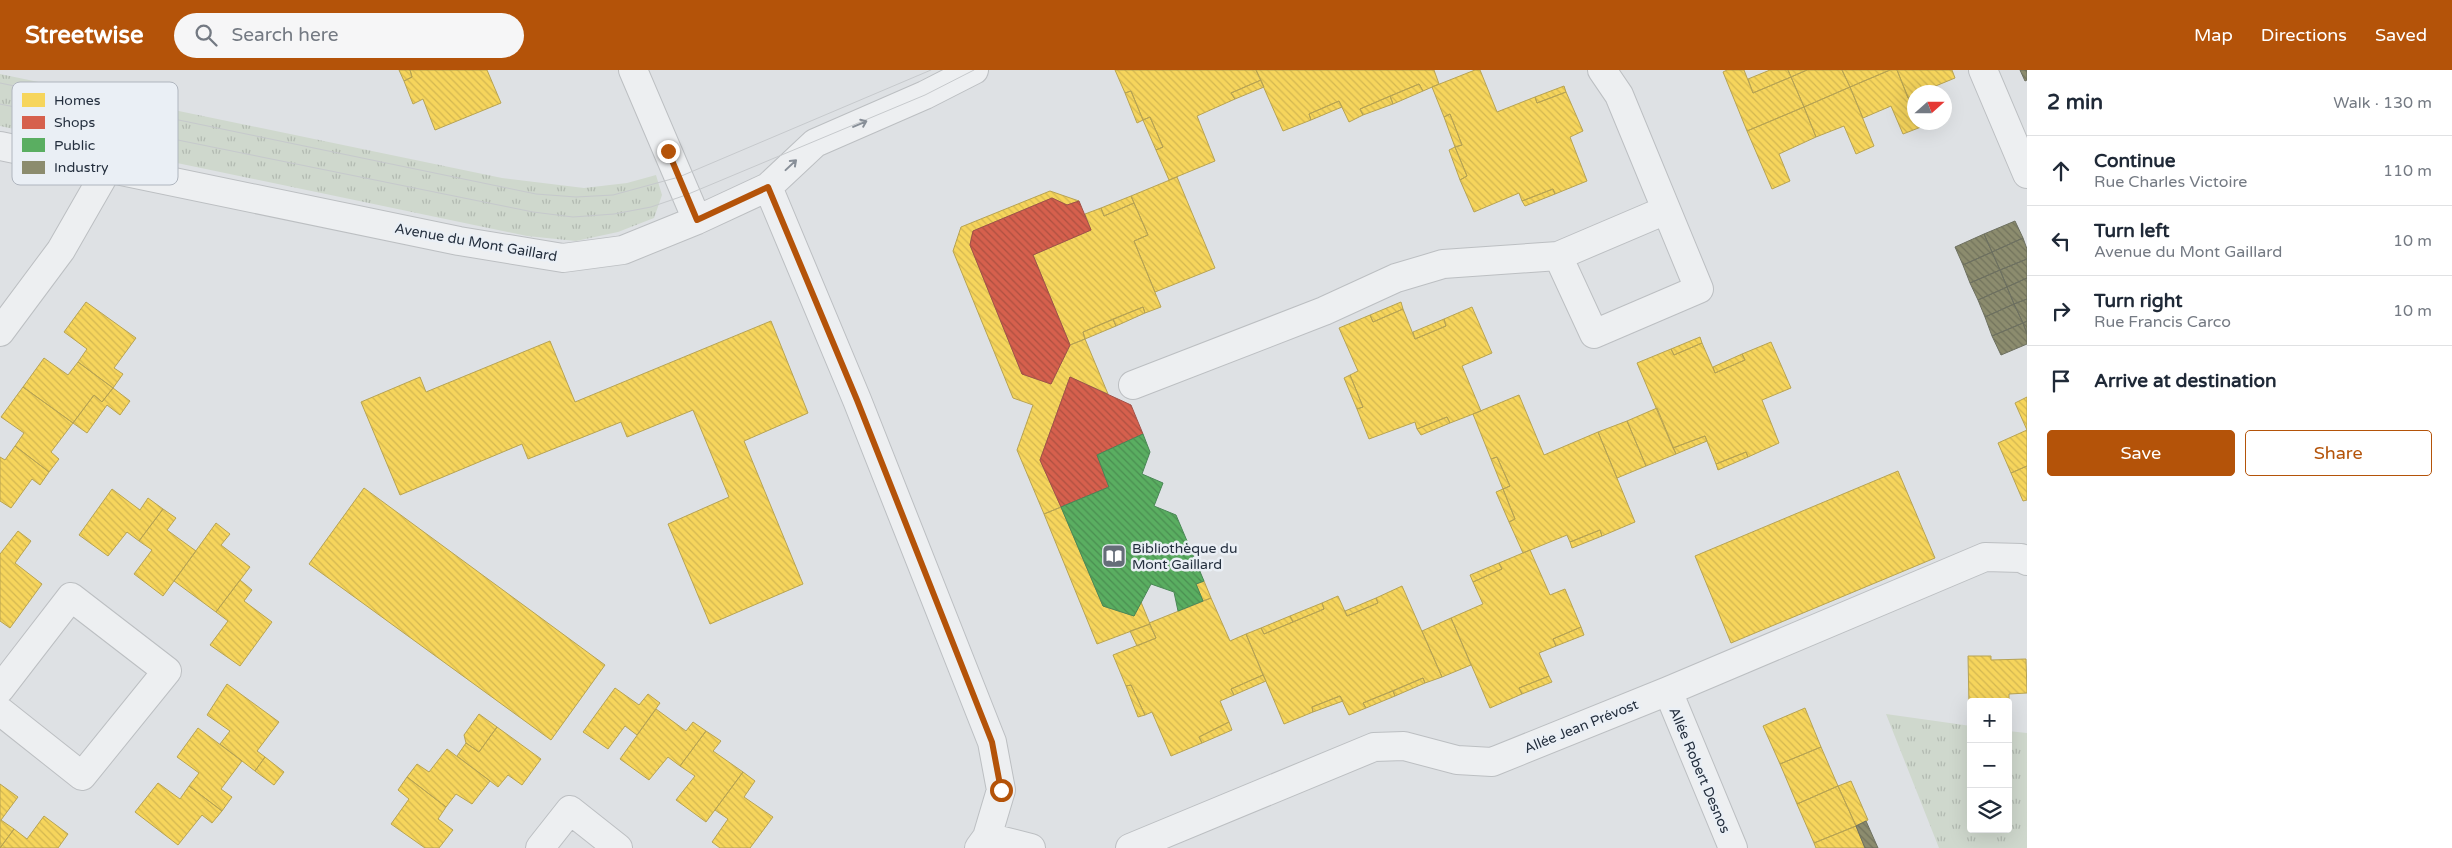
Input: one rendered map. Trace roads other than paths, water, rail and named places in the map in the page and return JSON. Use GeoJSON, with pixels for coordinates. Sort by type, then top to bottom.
{"type":"FeatureCollection","features":[{"type":"Feature","properties":{"kind":"street"},"geometry":{"type":"LineString","coordinates":[[633,70],[697,220]]}},
{"type":"Feature","properties":{"kind":"street","name":"Avenue du Mont Gaillard"},"geometry":{"type":"LineString","coordinates":[[178,183],[460,241],[563,258],[623,250],[697,220],[768,187],[815,142],[925,95],[974,70]]}},
{"type":"Feature","properties":{"kind":"street"},"geometry":{"type":"LineString","coordinates":[[1558,256],[1594,334],[1699,289],[1619,94],[1602,70]]}},
{"type":"Feature","properties":{"kind":"street"},"geometry":{"type":"LineString","coordinates":[[1983,70],[2027,174]]}},
{"type":"Feature","properties":{"kind":"street"},"geometry":{"type":"LineString","coordinates":[[0,332],[61,250],[98,185]]}},
{"type":"Feature","properties":{"kind":"street"},"geometry":{"type":"LineString","coordinates":[[768,187],[864,416],[992,742],[1001,790],[983,842],[1031,848]]}},
{"type":"Feature","properties":{"kind":"street"},"geometry":{"type":"LineString","coordinates":[[1134,385],[1324,310],[1396,278],[1443,264],[1558,256],[1666,210]]}},
{"type":"Feature","properties":{"kind":"street","name":"Allée Jean Prévost"},"geometry":{"type":"LineString","coordinates":[[1130,848],[1374,748],[1404,746],[1457,760],[1492,762],[1668,691],[1985,556],[2022,558],[2027,560]]}},
{"type":"Feature","properties":{"kind":"street"},"geometry":{"type":"LineString","coordinates":[[0,689],[71,597],[167,670],[82,776],[0,712]]}},
{"type":"Feature","properties":{"kind":"street","name":"Allée Robert Desnos"},"geometry":{"type":"LineString","coordinates":[[1668,691],[1733,848]]}},
{"type":"Feature","properties":{"kind":"street"},"geometry":{"type":"LineString","coordinates":[[540,848],[570,810],[618,848]]}},
{"type":"Feature","properties":{"kind":"tram line"},"geometry":{"type":"LineString","coordinates":[[178,120],[536,194],[576,197],[613,195],[679,177],[931,70]]}},
{"type":"Feature","properties":{"kind":"tram line"},"geometry":{"type":"LineString","coordinates":[[178,140],[533,212],[573,217],[614,214],[651,207],[686,195],[925,95],[974,70]]}},
{"type":"Feature","properties":{"kind":"tram line"},"geometry":{"type":"LineString","coordinates":[[0,83],[12,85]]}},
{"type":"Feature","properties":{"kind":"tram line"},"geometry":{"type":"LineString","coordinates":[[0,104],[12,106]]}},
{"type":"Feature","properties":{"kind":"place","name":"Bibliothèque du Mont Gaillard"},"geometry":{"type":"Point","coordinates":[1114,556]}}]}
